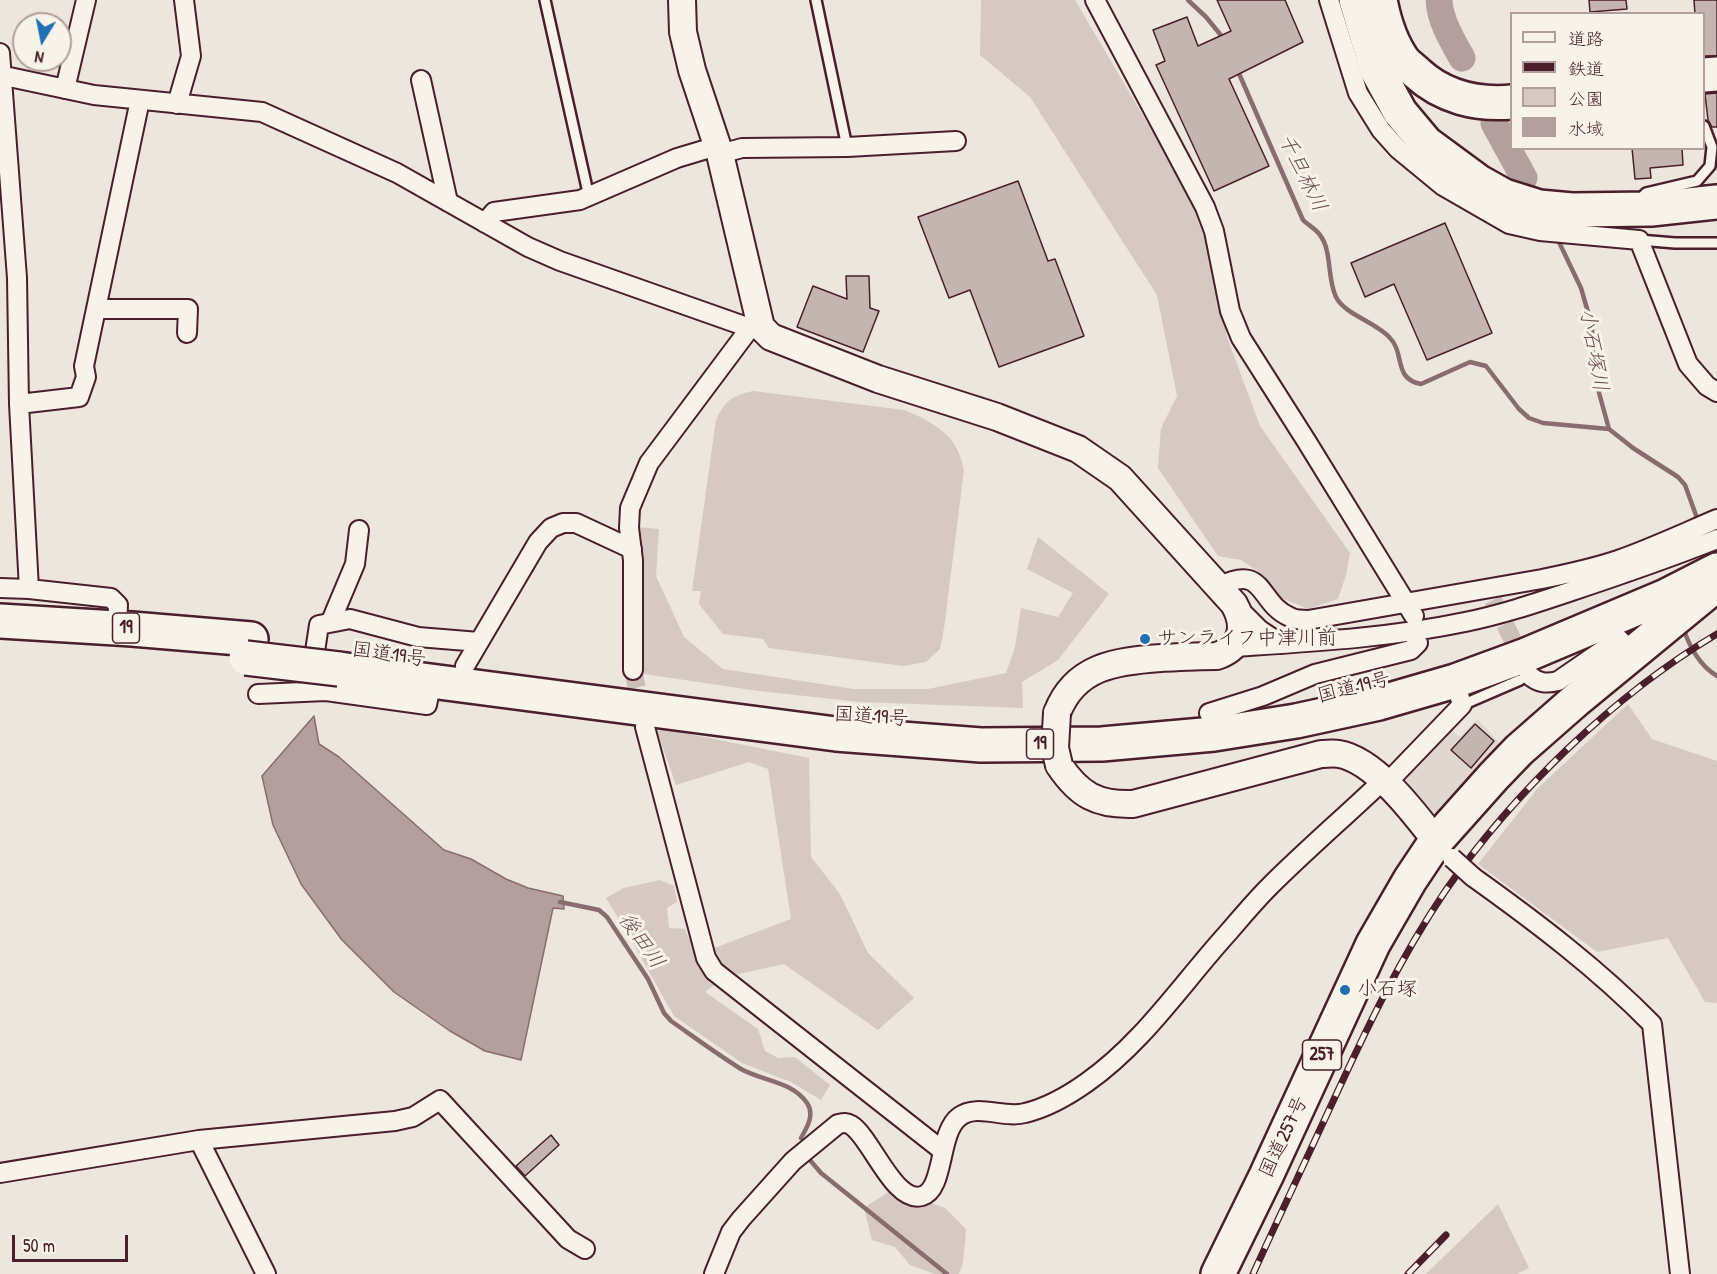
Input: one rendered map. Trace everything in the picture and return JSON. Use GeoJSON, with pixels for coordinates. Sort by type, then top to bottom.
{"type":"FeatureCollection","features":[{"type":"Feature","properties":{"kind":"highway"},"geometry":{"type":"LineString","coordinates":[[1356,0],[1377,70],[1400,112],[1426,143],[1479,182],[1504,196],[1539,207],[1572,210],[1635,225],[1651,209],[1717,202]]}},
{"type":"Feature","properties":{"kind":"highway"},"geometry":{"type":"LineString","coordinates":[[1365,0],[1367,37]]}},
{"type":"Feature","properties":{"kind":"highway"},"geometry":{"type":"LineString","coordinates":[[1380,0],[1384,21],[1404,61],[1426,82],[1450,95],[1471,100],[1494,103],[1510,100]]}},
{"type":"Feature","properties":{"kind":"highway"},"geometry":{"type":"LineString","coordinates":[[1401,0],[1402,12],[1411,35],[1443,76],[1470,90],[1510,100]]}},
{"type":"Feature","properties":{"kind":"highway","name":"国道19号"},"geometry":{"type":"LineString","coordinates":[[0,638],[133,646],[249,648],[337,646],[472,654],[834,715],[978,725],[1099,724],[1288,703],[1370,685],[1450,663],[1522,637],[1717,548]]}},
{"type":"Feature","properties":{"kind":"highway","name":"国道19号"},"geometry":{"type":"LineString","coordinates":[[337,646],[432,681],[836,734],[992,745],[1102,744],[1214,734],[1296,721],[1378,703],[1459,693],[1526,656],[1619,638],[1717,570]]}},
{"type":"Feature","properties":{"kind":"highway","name":"257"},"geometry":{"type":"LineString","coordinates":[[1444,850],[1494,776],[1520,750],[1619,638],[1717,584]]}},
{"type":"Feature","properties":{"kind":"highway","name":"国道19号"},"geometry":{"type":"LineString","coordinates":[[0,621],[117,628],[249,648]]}},
{"type":"Feature","properties":{"kind":"highway","name":"国道257号"},"geometry":{"type":"LineString","coordinates":[[1218,1274],[1374,944],[1410,880],[1444,850]]}},
{"type":"Feature","properties":{"kind":"street"},"geometry":{"type":"LineString","coordinates":[[65,89],[86,0]]}},
{"type":"Feature","properties":{"kind":"street"},"geometry":{"type":"LineString","coordinates":[[177,104],[191,56],[184,0]]}},
{"type":"Feature","properties":{"kind":"street"},"geometry":{"type":"LineString","coordinates":[[681,0],[683,32],[692,70],[719,150],[756,327]]}},
{"type":"Feature","properties":{"kind":"street"},"geometry":{"type":"LineString","coordinates":[[1095,0],[1205,207],[1214,231],[1230,311],[1241,338],[1410,609]]}},
{"type":"Feature","properties":{"kind":"street"},"geometry":{"type":"LineString","coordinates":[[1329,0],[1358,93],[1381,130],[1398,149],[1443,186],[1509,224],[1540,231],[1635,225],[1688,364],[1707,386],[1717,392]]}},
{"type":"Feature","properties":{"kind":"street"},"geometry":{"type":"LineString","coordinates":[[0,53],[17,278],[19,404],[29,589]]}},
{"type":"Feature","properties":{"kind":"street"},"geometry":{"type":"LineString","coordinates":[[1,75],[94,95],[262,112],[397,173],[528,247],[560,261],[756,327],[771,337],[879,379],[997,417],[1078,449],[1120,478],[1226,596],[1260,630],[1281,644]]}},
{"type":"Feature","properties":{"kind":"street"},"geometry":{"type":"LineString","coordinates":[[421,80],[448,202]]}},
{"type":"Feature","properties":{"kind":"street"},"geometry":{"type":"LineString","coordinates":[[19,404],[79,397],[87,377],[84,366],[140,100]]}},
{"type":"Feature","properties":{"kind":"street"},"geometry":{"type":"LineString","coordinates":[[485,223],[494,212],[580,200],[677,158],[719,150],[847,147],[956,141]]}},
{"type":"Feature","properties":{"kind":"street"},"geometry":{"type":"LineString","coordinates":[[96,309],[188,309],[187,333]]}},
{"type":"Feature","properties":{"kind":"street"},"geometry":{"type":"LineString","coordinates":[[633,669],[630,508],[649,463],[756,327]]}},
{"type":"Feature","properties":{"kind":"street"},"geometry":{"type":"LineString","coordinates":[[1226,596],[1236,579],[1244,578],[1258,585],[1282,613],[1298,620],[1410,609],[1490,594],[1617,560],[1678,537],[1717,519]]}},
{"type":"Feature","properties":{"kind":"street"},"geometry":{"type":"LineString","coordinates":[[472,654],[538,542],[551,528],[563,523],[576,523],[632,549]]}},
{"type":"Feature","properties":{"kind":"street"},"geometry":{"type":"LineString","coordinates":[[337,646],[355,564],[359,530]]}},
{"type":"Feature","properties":{"kind":"street"},"geometry":{"type":"LineString","coordinates":[[1233,647],[1398,632],[1465,622],[1515,610],[1617,577],[1717,539]]}},
{"type":"Feature","properties":{"kind":"street"},"geometry":{"type":"LineString","coordinates":[[0,588],[111,598],[118,605],[117,628]]}},
{"type":"Feature","properties":{"kind":"street"},"geometry":{"type":"LineString","coordinates":[[1226,596],[1239,614],[1241,622],[1238,639],[1226,652],[1217,656],[1117,663],[1098,669],[1068,691],[1057,713],[1055,748],[1059,765],[1080,791],[1097,801],[1116,804],[1133,804],[1152,800],[1321,754],[1341,754],[1360,763],[1387,783],[1444,850],[1473,877],[1561,942],[1652,1024],[1680,1274]]}},
{"type":"Feature","properties":{"kind":"street"},"geometry":{"type":"LineString","coordinates":[[309,691],[319,624],[337,646]]}},
{"type":"Feature","properties":{"kind":"street"},"geometry":{"type":"LineString","coordinates":[[1525,677],[1542,683],[1558,681],[1619,638]]}},
{"type":"Feature","properties":{"kind":"street"},"geometry":{"type":"LineString","coordinates":[[1209,713],[1263,696],[1315,674],[1411,650],[1418,643]]}},
{"type":"Feature","properties":{"kind":"street"},"geometry":{"type":"LineString","coordinates":[[258,694],[326,691],[427,705],[432,681]]}},
{"type":"Feature","properties":{"kind":"street"},"geometry":{"type":"LineString","coordinates":[[714,1274],[730,1232],[741,1218],[794,1161],[838,1124],[845,1122],[852,1126],[887,1173],[909,1195],[916,1197],[928,1193],[934,1185],[950,1129],[956,1119],[965,1113],[980,1111],[1024,1114],[1051,1103],[1087,1082],[1134,1043],[1268,888],[1375,788],[1387,783],[1459,693]]}},
{"type":"Feature","properties":{"kind":"street"},"geometry":{"type":"LineString","coordinates":[[645,727],[706,958],[714,971],[943,1151]]}},
{"type":"Feature","properties":{"kind":"street"},"geometry":{"type":"LineString","coordinates":[[0,1173],[199,1140],[395,1121],[413,1117],[440,1100],[568,1239],[585,1250]]}},
{"type":"Feature","properties":{"kind":"street"},"geometry":{"type":"LineString","coordinates":[[199,1140],[266,1274]]}},
{"type":"Feature","properties":{"kind":"lane"},"geometry":{"type":"LineString","coordinates":[[545,0],[589,197]]}},
{"type":"Feature","properties":{"kind":"lane"},"geometry":{"type":"LineString","coordinates":[[816,0],[847,147]]}},
{"type":"Feature","properties":{"kind":"lane"},"geometry":{"type":"LineString","coordinates":[[1705,129],[1712,147],[1710,166],[1697,181],[1646,193],[1635,225],[1675,243],[1717,243]]}},
{"type":"Feature","properties":{"kind":"lane"},"geometry":{"type":"LineString","coordinates":[[1459,693],[1525,677]]}},
{"type":"Feature","properties":{"kind":"shaded area"},"geometry":{"type":"Polygon","coordinates":[[[1477,719],[1502,745],[1440,813],[1430,814],[1400,778],[1449,728],[1460,737],[1477,719]]]}},
{"type":"Feature","properties":{"kind":"green space"},"geometry":{"type":"Polygon","coordinates":[[[981,0],[1075,0],[1209,228],[1227,337],[1260,426],[1350,553],[1338,599],[1308,609],[1277,596],[1259,572],[1241,560],[1218,556],[1158,468],[1161,428],[1177,396],[1157,295],[1030,97],[980,55],[981,0]]]}},
{"type":"Feature","properties":{"kind":"green space"},"geometry":{"type":"Polygon","coordinates":[[[753,391],[904,410],[935,426],[954,444],[964,470],[944,628],[940,649],[926,662],[903,666],[769,648],[763,639],[723,634],[699,604],[701,591],[692,591],[716,420],[730,400],[753,391]]]}},
{"type":"Feature","properties":{"kind":"green space"},"geometry":{"type":"Polygon","coordinates":[[[638,527],[659,529],[656,576],[684,637],[723,669],[854,689],[928,689],[1006,673],[1015,647],[1021,608],[1058,617],[1073,593],[1027,569],[1038,537],[1109,594],[1058,660],[1022,682],[1023,708],[860,702],[759,691],[644,674],[638,527]]]}},
{"type":"Feature","properties":{"kind":"green space"},"geometry":{"type":"Polygon","coordinates":[[[1628,704],[1652,739],[1717,761],[1717,1003],[1705,1002],[1668,938],[1597,952],[1478,864],[1538,788],[1628,704]]]}},
{"type":"Feature","properties":{"kind":"green space"},"geometry":{"type":"Polygon","coordinates":[[[669,730],[809,758],[811,857],[840,894],[868,953],[914,998],[878,1030],[784,964],[725,977],[705,992],[758,1029],[765,1051],[778,1058],[795,1057],[830,1085],[821,1100],[791,1082],[742,1063],[674,1016],[606,898],[624,888],[660,880],[674,886],[677,902],[667,908],[669,928],[685,929],[696,955],[791,919],[768,769],[749,762],[676,785],[657,731],[669,730]]]}},
{"type":"Feature","properties":{"kind":"green space"},"geometry":{"type":"Polygon","coordinates":[[[893,1189],[912,1203],[931,1203],[945,1208],[966,1229],[963,1263],[959,1274],[935,1274],[910,1265],[895,1247],[872,1240],[864,1208],[893,1189]]]}},
{"type":"Feature","properties":{"kind":"green space"},"geometry":{"type":"Polygon","coordinates":[[[1498,1204],[1529,1268],[1517,1274],[1426,1274],[1498,1204]]]}},
{"type":"Feature","properties":{"kind":"water"},"geometry":{"type":"Polygon","coordinates":[[[314,716],[319,744],[339,757],[444,850],[471,859],[506,879],[528,888],[563,896],[564,909],[553,908],[521,1060],[485,1051],[450,1031],[394,992],[342,940],[301,884],[273,825],[262,776],[314,716]]]}},
{"type":"Feature","properties":{"kind":"building"},"geometry":{"type":"Polygon","coordinates":[[[1217,0],[1285,0],[1303,42],[1229,79],[1269,166],[1214,191],[1156,65],[1165,61],[1153,30],[1187,17],[1198,46],[1231,31],[1217,0]]]}},
{"type":"Feature","properties":{"kind":"building"},"geometry":{"type":"Polygon","coordinates":[[[1589,0],[1626,0],[1627,9],[1590,12],[1589,0]]]}},
{"type":"Feature","properties":{"kind":"building"},"geometry":{"type":"Polygon","coordinates":[[[1694,0],[1717,0],[1717,56],[1705,56],[1705,12],[1695,12],[1694,0]]]}},
{"type":"Feature","properties":{"kind":"building"},"geometry":{"type":"Polygon","coordinates":[[[1717,93],[1717,127],[1712,127],[1708,120],[1705,94],[1717,93]]]}},
{"type":"Feature","properties":{"kind":"building"},"geometry":{"type":"Polygon","coordinates":[[[1632,150],[1682,150],[1683,165],[1650,168],[1651,178],[1635,179],[1632,150]]]}},
{"type":"Feature","properties":{"kind":"building"},"geometry":{"type":"Polygon","coordinates":[[[1018,181],[1048,261],[1055,259],[1084,336],[999,367],[970,290],[949,298],[918,217],[1018,181]]]}},
{"type":"Feature","properties":{"kind":"building"},"geometry":{"type":"Polygon","coordinates":[[[1445,223],[1492,333],[1427,360],[1394,284],[1365,297],[1351,263],[1445,223]]]}},
{"type":"Feature","properties":{"kind":"building"},"geometry":{"type":"Polygon","coordinates":[[[846,276],[869,276],[870,308],[879,311],[863,352],[797,327],[813,286],[847,299],[846,276]]]}},
{"type":"Feature","properties":{"kind":"building"},"geometry":{"type":"Polygon","coordinates":[[[1475,724],[1494,741],[1471,768],[1451,750],[1475,724]]]}},
{"type":"Feature","properties":{"kind":"building"},"geometry":{"type":"Polygon","coordinates":[[[551,1135],[559,1145],[525,1176],[516,1166],[551,1135]]]}},
{"type":"Feature","properties":{"kind":"waterway","name":"千旦林川"},"geometry":{"type":"LineString","coordinates":[[1188,0],[1224,39]]}},
{"type":"Feature","properties":{"kind":"waterway","name":"小石塚川"},"geometry":{"type":"LineString","coordinates":[[1439,0],[1444,23],[1462,58]]}},
{"type":"Feature","properties":{"kind":"waterway","name":"千旦林川"},"geometry":{"type":"LineString","coordinates":[[1237,69],[1303,220],[1324,241],[1336,297],[1346,309],[1377,327],[1390,338],[1406,377],[1421,384],[1470,362],[1486,366],[1519,409],[1529,418],[1543,423],[1609,429],[1633,448],[1678,477],[1685,485],[1697,518]]}},
{"type":"Feature","properties":{"kind":"waterway","name":"小石塚川"},"geometry":{"type":"LineString","coordinates":[[1494,123],[1524,178]]}},
{"type":"Feature","properties":{"kind":"waterway","name":"小石塚川"},"geometry":{"type":"LineString","coordinates":[[1558,240],[1581,288],[1592,326],[1593,371],[1609,429]]}},
{"type":"Feature","properties":{"kind":"waterway","name":"千旦林川"},"geometry":{"type":"LineString","coordinates":[[1683,628],[1696,655],[1705,667],[1717,676]]}},
{"type":"Feature","properties":{"kind":"waterway","name":"後田川"},"geometry":{"type":"LineString","coordinates":[[560,902],[599,910],[607,917],[648,979],[664,1013],[671,1021],[741,1069],[785,1086],[801,1096],[810,1112],[806,1130],[801,1138]]}},
{"type":"Feature","properties":{"kind":"waterway","name":"後田川"},"geometry":{"type":"LineString","coordinates":[[809,1159],[821,1173],[947,1274]]}},
{"type":"Feature","properties":{"kind":"tunnel"},"geometry":{"type":"LineString","coordinates":[[1493,600],[1524,663]]}},
{"type":"Feature","properties":{"kind":"tunnel"},"geometry":{"type":"LineString","coordinates":[[633,670],[643,715]]}},
{"type":"Feature","properties":{"kind":"railway"},"geometry":{"type":"LineString","coordinates":[[1253,1274],[1369,1025],[1413,943],[1446,890],[1503,817],[1568,748],[1641,686],[1717,634]]}},
{"type":"Feature","properties":{"kind":"railway"},"geometry":{"type":"LineString","coordinates":[[1408,1274],[1446,1235]]}},
{"type":"Feature","properties":{"kind":"place","name":"サンライフ中津川前"},"geometry":{"type":"Point","coordinates":[1145,639]}},
{"type":"Feature","properties":{"kind":"place","name":"小石塚"},"geometry":{"type":"Point","coordinates":[1345,990]}}]}
